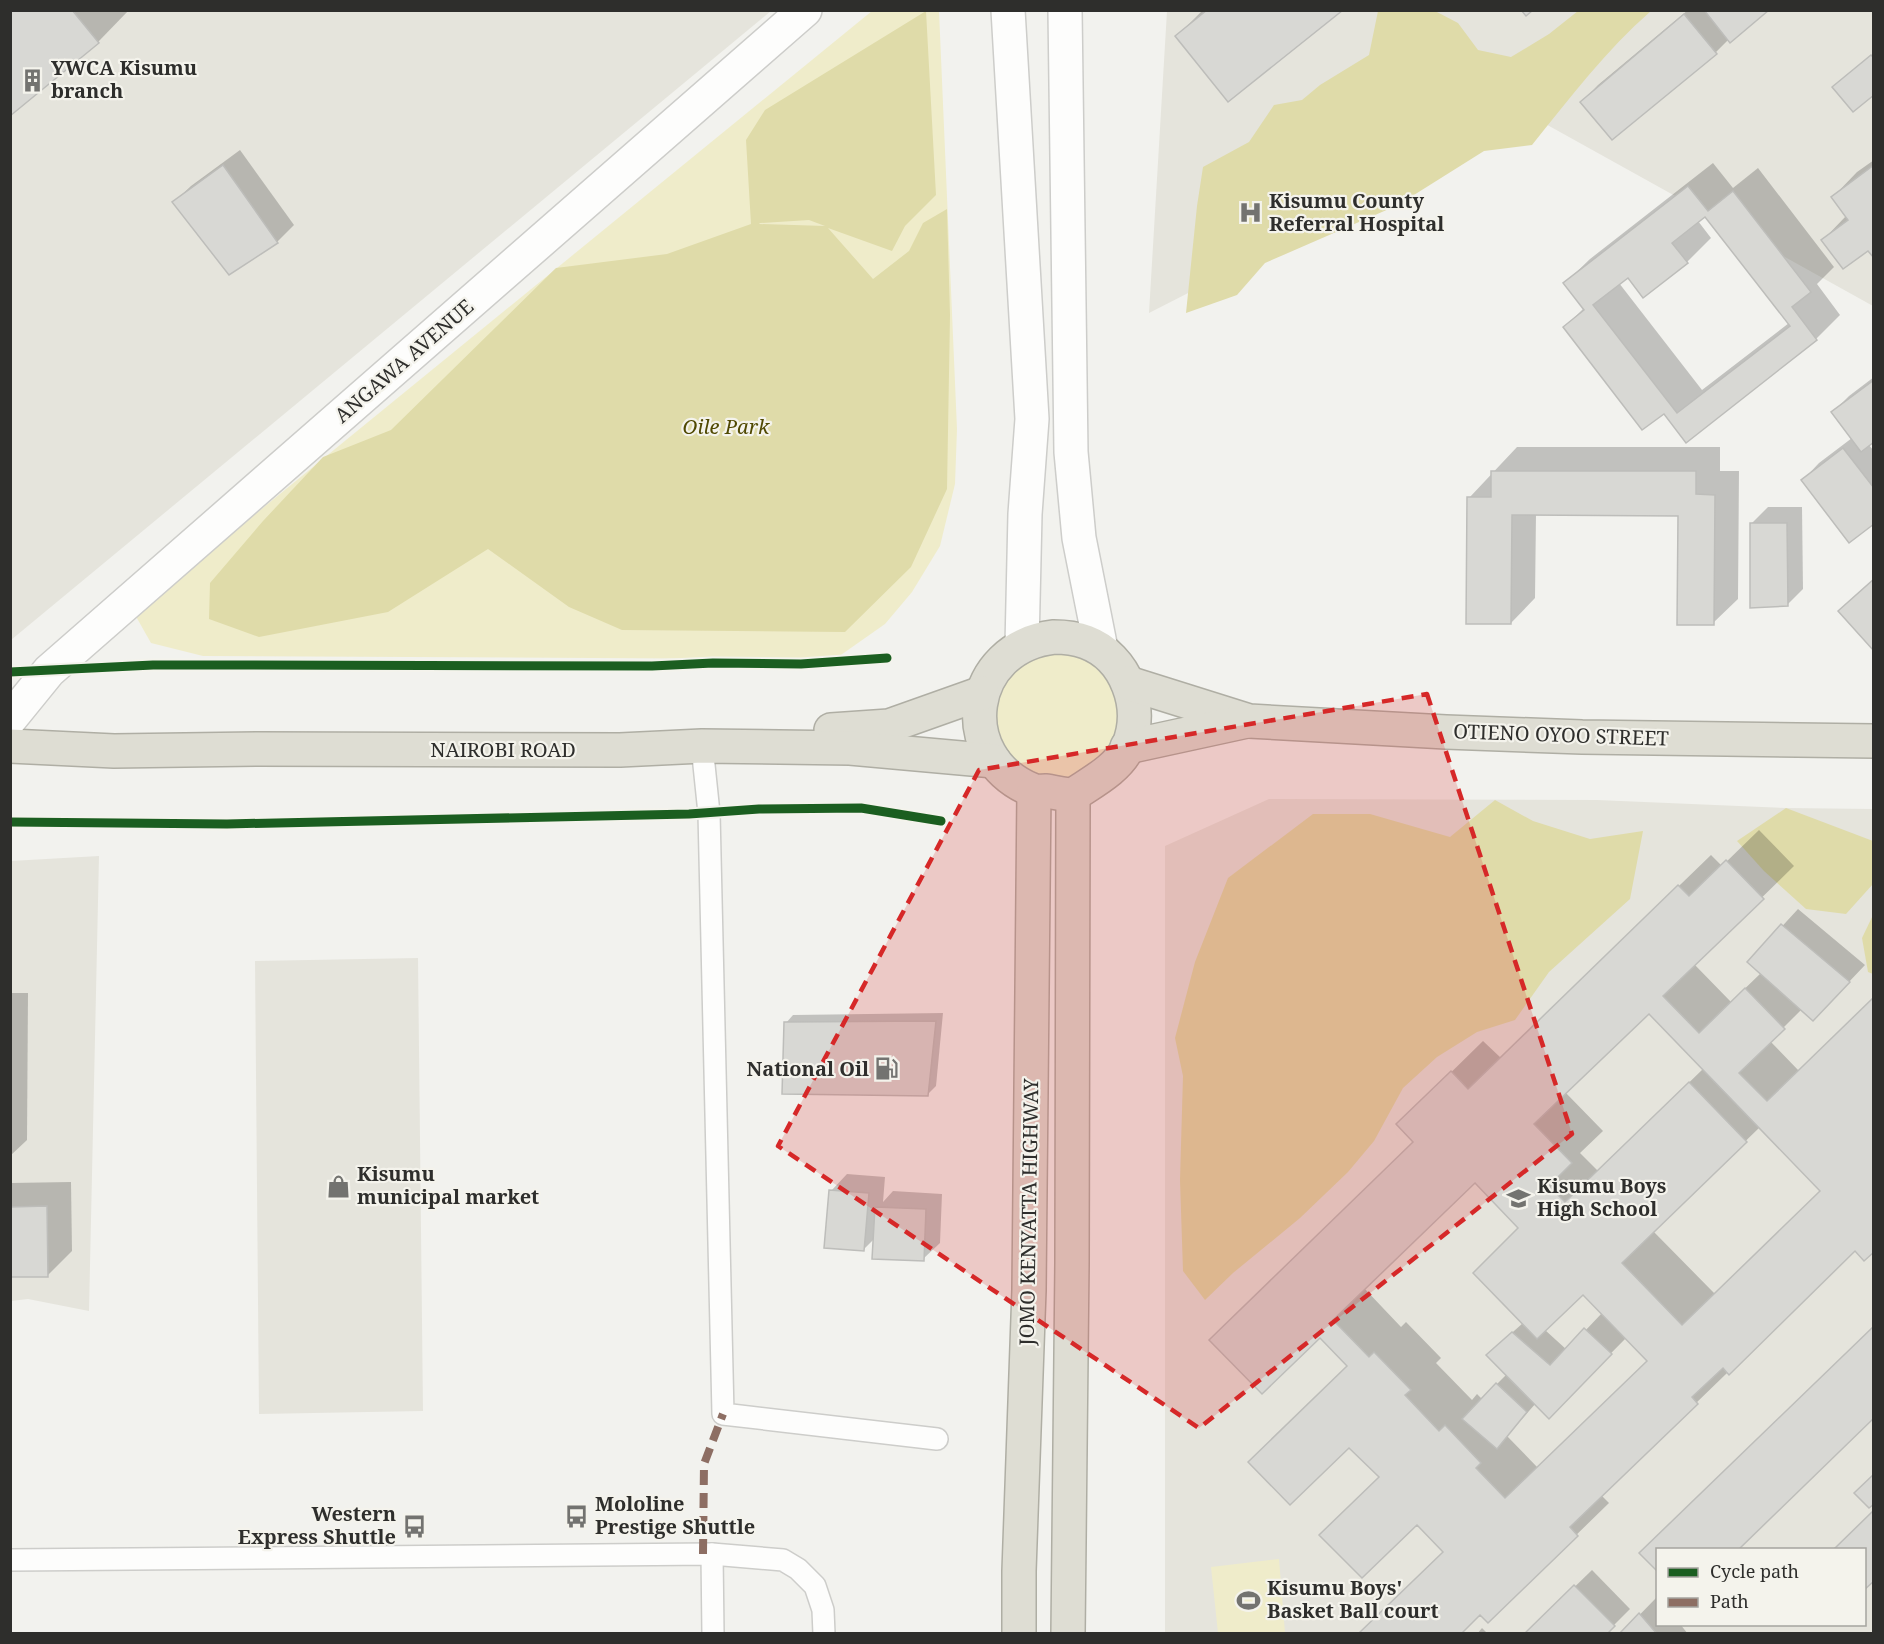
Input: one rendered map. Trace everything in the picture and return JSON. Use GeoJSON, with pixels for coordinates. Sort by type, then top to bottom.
{"type":"FeatureCollection","features":[{"type":"Feature","properties":{"kind":"highway"},"geometry":{"type":"LineString","coordinates":[[1071,637],[1086,642],[1101,649],[1117,664],[1128,683],[1134,704],[1133,726],[1127,747],[1113,767],[1073,795],[1034,791],[1006,774],[994,761],[984,740],[979,717],[982,693],[992,671],[1006,656],[1022,645],[1038,639],[1071,637]]}},
{"type":"Feature","properties":{"kind":"highway"},"geometry":{"type":"LineString","coordinates":[[1128,683],[1249,721]]}},
{"type":"Feature","properties":{"kind":"highway","name":"NAIROBI ROAD"},"geometry":{"type":"LineString","coordinates":[[10,740],[94,747],[202,747],[853,729],[889,726],[982,693]]}},
{"type":"Feature","properties":{"kind":"highway"},"geometry":{"type":"LineString","coordinates":[[1127,747],[1249,721]]}},
{"type":"Feature","properties":{"kind":"highway","name":"OTIENO OYOO STREET"},"geometry":{"type":"LineString","coordinates":[[1249,721],[1582,737],[1874,741]]}},
{"type":"Feature","properties":{"kind":"highway","name":"NAIROBI ROAD"},"geometry":{"type":"LineString","coordinates":[[10,746],[114,751],[620,750],[702,746],[850,748],[994,761]]}},
{"type":"Feature","properties":{"kind":"highway","name":"JOMO KENYATTA HIGHWAY"},"geometry":{"type":"LineString","coordinates":[[1019,1634],[1019,1571],[1029,1290],[1034,791]]}},
{"type":"Feature","properties":{"kind":"highway","name":"JOMO KENYATTA HIGHWAY"},"geometry":{"type":"LineString","coordinates":[[1068,1634],[1073,795]]}},
{"type":"Feature","properties":{"kind":"highway"},"geometry":{"type":"LineString","coordinates":[[1019,1571],[1069,1575]]}},
{"type":"Feature","properties":{"kind":"main road","name":"ANGAWA AVENUE"},"geometry":{"type":"LineString","coordinates":[[10,719],[49,671],[806,10]]}},
{"type":"Feature","properties":{"kind":"main road"},"geometry":{"type":"LineString","coordinates":[[1008,10],[1032,419],[1025,514],[1022,645]]}},
{"type":"Feature","properties":{"kind":"main road"},"geometry":{"type":"LineString","coordinates":[[1065,10],[1071,452],[1079,538],[1101,649]]}},
{"type":"Feature","properties":{"kind":"lane"},"geometry":{"type":"LineString","coordinates":[[702,746],[709,813],[723,1414],[937,1439]]}},
{"type":"Feature","properties":{"kind":"lane"},"geometry":{"type":"LineString","coordinates":[[712,1554],[713,1634]]}},
{"type":"Feature","properties":{"kind":"lane"},"geometry":{"type":"LineString","coordinates":[[10,1560],[712,1554],[783,1560],[798,1569],[815,1586],[824,1610],[824,1634]]}},
{"type":"Feature","properties":{"kind":"highlighted area"},"geometry":{"type":"Polygon","coordinates":[[[1427,694],[1572,1134],[1199,1428],[778,1146],[979,770],[1427,694]]]}},
{"type":"Feature","properties":{"kind":"shaded area"},"geometry":{"type":"Polygon","coordinates":[[[11,11],[771,11],[11,640],[11,11]]]}},
{"type":"Feature","properties":{"kind":"shaded area","name":"Kisumu County Referral Hospital"},"geometry":{"type":"Polygon","coordinates":[[[1167,11],[1873,11],[1873,306],[1533,117],[1149,313],[1167,11]]]}},
{"type":"Feature","properties":{"kind":"shaded area","name":"Kisumu Boys High School"},"geometry":{"type":"Polygon","coordinates":[[[1269,799],[1597,800],[1786,808],[1873,809],[1873,1633],[1165,1634],[1165,846],[1269,799]]]}},
{"type":"Feature","properties":{"kind":"shaded area"},"geometry":{"type":"Polygon","coordinates":[[[99,856],[89,1311],[28,1299],[11,1301],[11,861],[99,856]]]}},
{"type":"Feature","properties":{"kind":"shaded area","name":"Kisumu municipal market"},"geometry":{"type":"Polygon","coordinates":[[[418,958],[423,1411],[259,1414],[255,961],[418,958]]]}},
{"type":"Feature","properties":{"kind":"green space","name":"Oile Park"},"geometry":{"type":"Polygon","coordinates":[[[872,11],[939,11],[957,429],[955,484],[940,546],[912,592],[885,624],[838,657],[780,659],[203,656],[151,643],[134,613],[872,11]]]}},
{"type":"Feature","properties":{"kind":"green space","name":"Oile Park"},"geometry":{"type":"Polygon","coordinates":[[[926,11],[936,195],[905,226],[892,251],[828,228],[873,279],[909,251],[923,223],[947,209],[950,315],[947,489],[911,567],[845,632],[622,630],[569,607],[488,549],[388,612],[259,637],[209,619],[210,583],[263,521],[323,457],[391,430],[556,268],[667,254],[751,224],[746,140],[765,110],[926,11]],[[809,220],[759,224],[825,226],[809,220]]]}},
{"type":"Feature","properties":{"kind":"green space"},"geometry":{"type":"Polygon","coordinates":[[[1378,11],[1435,11],[1458,23],[1478,50],[1511,57],[1549,34],[1578,11],[1651,11],[1604,58],[1532,145],[1484,151],[1398,205],[1265,263],[1237,295],[1186,313],[1203,167],[1249,142],[1274,105],[1302,100],[1320,85],[1369,55],[1378,11]]]}},
{"type":"Feature","properties":{"kind":"green space"},"geometry":{"type":"Polygon","coordinates":[[[1061,640],[1114,671],[1123,742],[1067,783],[1034,779],[996,753],[994,681],[1061,640]]]}},
{"type":"Feature","properties":{"kind":"green space"},"geometry":{"type":"Polygon","coordinates":[[[1495,800],[1533,821],[1590,839],[1643,831],[1630,899],[1549,972],[1515,1020],[1477,1032],[1437,1057],[1403,1088],[1374,1141],[1348,1172],[1300,1218],[1233,1273],[1205,1300],[1183,1271],[1180,1180],[1183,1076],[1175,1038],[1195,962],[1228,878],[1313,814],[1370,814],[1450,837],[1495,800]]]}},
{"type":"Feature","properties":{"kind":"green space"},"geometry":{"type":"Polygon","coordinates":[[[1786,808],[1873,841],[1873,884],[1846,914],[1806,909],[1764,871],[1737,841],[1786,808]]]}},
{"type":"Feature","properties":{"kind":"green space"},"geometry":{"type":"Polygon","coordinates":[[[1873,915],[1873,974],[1868,972],[1862,938],[1873,915]]]}},
{"type":"Feature","properties":{"kind":"green space","name":"Kisumu Boys' Basket Ball court"},"geometry":{"type":"Polygon","coordinates":[[[1279,1559],[1285,1633],[1218,1633],[1211,1567],[1279,1559]]]}},
{"type":"Feature","properties":{"kind":"building","name":"YWCA Kisumu branch"},"geometry":{"type":"Polygon","coordinates":[[[10,10],[72,10],[99,43],[10,116],[10,10]]]}},
{"type":"Feature","properties":{"kind":"building"},"geometry":{"type":"Polygon","coordinates":[[[1207,10],[1343,10],[1228,102],[1175,36],[1207,10]]]}},
{"type":"Feature","properties":{"kind":"building"},"geometry":{"type":"Polygon","coordinates":[[[1521,10],[1533,10],[1526,16],[1521,10]]]}},
{"type":"Feature","properties":{"kind":"building"},"geometry":{"type":"Polygon","coordinates":[[[1704,10],[1769,10],[1730,43],[1704,10]]]}},
{"type":"Feature","properties":{"kind":"building"},"geometry":{"type":"Polygon","coordinates":[[[1684,14],[1717,54],[1612,140],[1580,102],[1684,14]]]}},
{"type":"Feature","properties":{"kind":"building"},"geometry":{"type":"Polygon","coordinates":[[[1871,55],[1874,58],[1874,95],[1853,112],[1832,87],[1871,55]]]}},
{"type":"Feature","properties":{"kind":"building"},"geometry":{"type":"Polygon","coordinates":[[[223,165],[278,243],[229,275],[172,202],[223,165]]]}},
{"type":"Feature","properties":{"kind":"building"},"geometry":{"type":"Polygon","coordinates":[[[1874,165],[1874,258],[1868,251],[1843,269],[1821,240],[1848,220],[1831,197],[1874,165]]]}},
{"type":"Feature","properties":{"kind":"building"},"geometry":{"type":"Polygon","coordinates":[[[1688,186],[1708,211],[1733,191],[1811,292],[1792,307],[1817,340],[1686,443],[1664,414],[1642,430],[1563,327],[1584,310],[1563,283],[1688,186]],[[1705,217],[1672,243],[1688,263],[1643,298],[1628,278],[1593,305],[1677,413],[1790,326],[1705,217]]]}},
{"type":"Feature","properties":{"kind":"building"},"geometry":{"type":"Polygon","coordinates":[[[1874,380],[1874,442],[1861,452],[1831,412],[1874,380]]]}},
{"type":"Feature","properties":{"kind":"building"},"geometry":{"type":"Polygon","coordinates":[[[1843,448],[1874,488],[1874,524],[1849,543],[1801,480],[1843,448]]]}},
{"type":"Feature","properties":{"kind":"building"},"geometry":{"type":"Polygon","coordinates":[[[1491,471],[1696,471],[1696,494],[1715,495],[1714,625],[1677,625],[1678,516],[1512,515],[1511,624],[1466,624],[1467,497],[1491,497],[1491,471]]]}},
{"type":"Feature","properties":{"kind":"building"},"geometry":{"type":"Polygon","coordinates":[[[1750,523],[1787,523],[1788,606],[1750,608],[1750,523]]]}},
{"type":"Feature","properties":{"kind":"building"},"geometry":{"type":"Polygon","coordinates":[[[1874,579],[1874,649],[1873,650],[1838,611],[1874,579]]]}},
{"type":"Feature","properties":{"kind":"building"},"geometry":{"type":"Polygon","coordinates":[[[1726,860],[1764,899],[1663,996],[1699,1033],[1745,988],[1785,1029],[1739,1073],[1767,1101],[1874,997],[1874,1252],[1864,1261],[1855,1251],[1729,1375],[1723,1368],[1692,1397],[1698,1404],[1570,1527],[1578,1536],[1488,1623],[1480,1615],[1461,1634],[1358,1634],[1443,1552],[1417,1525],[1362,1578],[1319,1535],[1379,1477],[1349,1448],[1290,1505],[1248,1462],[1347,1366],[1320,1338],[1262,1394],[1209,1340],[1413,1142],[1396,1124],[1451,1071],[1468,1089],[1678,885],[1689,896],[1726,860]],[[1649,1014],[1534,1124],[1572,1163],[1549,1186],[1565,1202],[1689,1082],[1747,1142],[1622,1263],[1682,1325],[1820,1191],[1649,1014]],[[1475,1183],[1333,1320],[1369,1357],[1374,1352],[1411,1390],[1405,1395],[1439,1431],[1445,1425],[1481,1463],[1476,1468],[1505,1498],[1647,1361],[1583,1295],[1537,1339],[1473,1273],[1518,1228],[1475,1183]]]}},
{"type":"Feature","properties":{"kind":"building"},"geometry":{"type":"Polygon","coordinates":[[[1781,924],[1850,982],[1813,1021],[1747,962],[1781,924]]]}},
{"type":"Feature","properties":{"kind":"building"},"geometry":{"type":"Polygon","coordinates":[[[936,1021],[928,1096],[782,1094],[784,1022],[936,1021]]]}},
{"type":"Feature","properties":{"kind":"building"},"geometry":{"type":"Polygon","coordinates":[[[829,1190],[869,1193],[864,1251],[824,1248],[829,1190]]]}},
{"type":"Feature","properties":{"kind":"building"},"geometry":{"type":"Polygon","coordinates":[[[47,1206],[48,1277],[10,1277],[10,1207],[47,1206]]]}},
{"type":"Feature","properties":{"kind":"building"},"geometry":{"type":"Polygon","coordinates":[[[875,1207],[926,1209],[924,1261],[872,1259],[875,1207]]]}},
{"type":"Feature","properties":{"kind":"building"},"geometry":{"type":"Polygon","coordinates":[[[1874,1326],[1874,1418],[1740,1548],[1656,1548],[1656,1570],[1639,1553],[1874,1326]]]}},
{"type":"Feature","properties":{"kind":"building"},"geometry":{"type":"Polygon","coordinates":[[[1584,1328],[1612,1354],[1549,1419],[1486,1355],[1512,1332],[1550,1365],[1584,1328]]]}},
{"type":"Feature","properties":{"kind":"building"},"geometry":{"type":"Polygon","coordinates":[[[1496,1383],[1527,1412],[1497,1449],[1462,1419],[1496,1383]]]}},
{"type":"Feature","properties":{"kind":"building"},"geometry":{"type":"Polygon","coordinates":[[[1874,1474],[1874,1504],[1869,1508],[1854,1493],[1874,1474]]]}},
{"type":"Feature","properties":{"kind":"building"},"geometry":{"type":"Polygon","coordinates":[[[1874,1510],[1874,1581],[1866,1588],[1866,1548],[1835,1548],[1874,1510]]]}},
{"type":"Feature","properties":{"kind":"building"},"geometry":{"type":"Polygon","coordinates":[[[1574,1585],[1615,1626],[1607,1634],[1524,1634],[1574,1585]]]}},
{"type":"Feature","properties":{"kind":"building"},"geometry":{"type":"Polygon","coordinates":[[[1639,1613],[1657,1634],[1619,1634],[1639,1613]]]}},
{"type":"Feature","properties":{"kind":"marked path"},"geometry":{"type":"LineString","coordinates":[[703,1554],[704,1464],[723,1414]]}},
{"type":"Feature","properties":{"kind":"cycle path"},"geometry":{"type":"LineString","coordinates":[[10,672],[153,665],[652,666],[713,663],[801,664],[887,658]]}},
{"type":"Feature","properties":{"kind":"cycle path"},"geometry":{"type":"LineString","coordinates":[[10,822],[227,824],[861,808],[941,821]]}},
{"type":"Feature","properties":{"kind":"place","name":"YWCA Kisumu branch"},"geometry":{"type":"Point","coordinates":[33,80]}},
{"type":"Feature","properties":{"kind":"place","name":"Kisumu County Referral Hospital"},"geometry":{"type":"Point","coordinates":[1251,212]}},
{"type":"Feature","properties":{"kind":"place","name":"National Oil"},"geometry":{"type":"Point","coordinates":[887,1069]}},
{"type":"Feature","properties":{"kind":"place","name":"Kisumu municipal market"},"geometry":{"type":"Point","coordinates":[339,1186]}},
{"type":"Feature","properties":{"kind":"place","name":"Kisumu Boys High School"},"geometry":{"type":"Point","coordinates":[1519,1198]}},
{"type":"Feature","properties":{"kind":"place","name":"Mololine Prestige Shuttle"},"geometry":{"type":"Point","coordinates":[577,1516]}},
{"type":"Feature","properties":{"kind":"place","name":"Western Express Shuttle"},"geometry":{"type":"Point","coordinates":[414,1526]}},
{"type":"Feature","properties":{"kind":"place","name":"Kisumu Boys' Basket Ball court"},"geometry":{"type":"Point","coordinates":[1249,1600]}}]}
